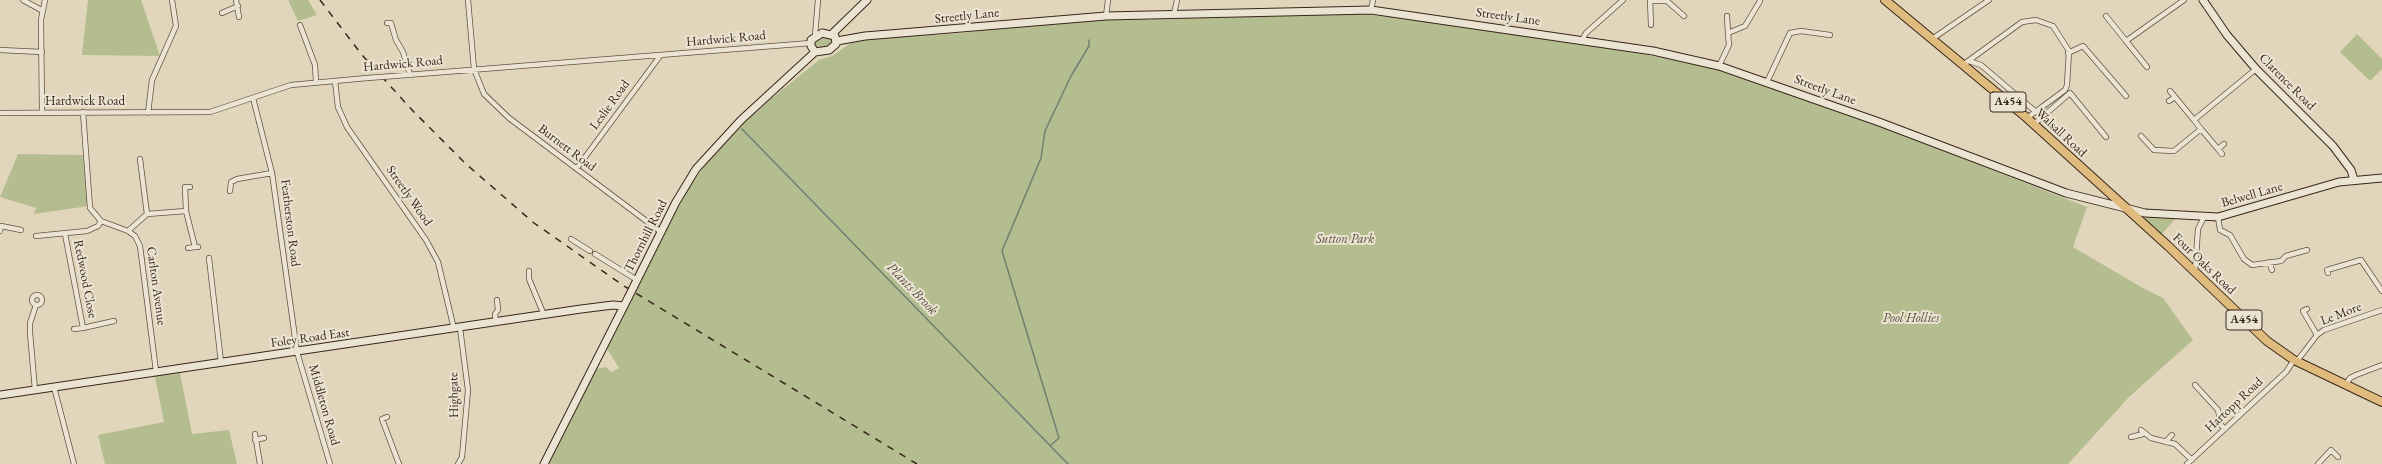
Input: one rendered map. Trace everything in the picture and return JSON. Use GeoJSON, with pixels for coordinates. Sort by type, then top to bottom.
{"type":"FeatureCollection","features":[{"type":"Feature","properties":{"kind":"main road"},"geometry":{"type":"LineString","coordinates":[[832,34],[867,0]]}},
{"type":"Feature","properties":{"kind":"main road","name":"Walsall Road"},"geometry":{"type":"LineString","coordinates":[[1885,0],[1932,39],[1967,63],[2034,124],[2112,202],[2126,209]]}},
{"type":"Feature","properties":{"kind":"main road","name":"Clarence Road"},"geometry":{"type":"LineString","coordinates":[[2203,0],[2227,35],[2256,69],[2333,146],[2351,170],[2354,180]]}},
{"type":"Feature","properties":{"kind":"main road","name":"Streetly Lane"},"geometry":{"type":"LineString","coordinates":[[837,41],[865,36],[1106,16],[1371,10],[1653,51],[1719,66],[1767,82],[2066,193],[2112,202]]}},
{"type":"Feature","properties":{"kind":"main road"},"geometry":{"type":"LineString","coordinates":[[822,33],[832,34],[837,41],[831,49],[815,52],[811,43],[815,36],[822,33]]}},
{"type":"Feature","properties":{"kind":"main road","name":"Thornhill Road"},"geometry":{"type":"LineString","coordinates":[[544,464],[661,232],[684,189],[703,160],[762,99],[815,52]]}},
{"type":"Feature","properties":{"kind":"main road","name":"Belwell Lane"},"geometry":{"type":"LineString","coordinates":[[2126,209],[2145,213],[2218,217],[2339,182],[2382,178]]}},
{"type":"Feature","properties":{"kind":"main road","name":"Four Oaks Road"},"geometry":{"type":"LineString","coordinates":[[2126,209],[2258,334],[2295,361],[2382,402]]}},
{"type":"Feature","properties":{"kind":"main road"},"geometry":{"type":"LineString","coordinates":[[2139,220],[2145,213]]}},
{"type":"Feature","properties":{"kind":"main road","name":"Foley Road East"},"geometry":{"type":"LineString","coordinates":[[0,395],[613,305],[624,306]]}},
{"type":"Feature","properties":{"kind":"street"},"geometry":{"type":"LineString","coordinates":[[24,0],[43,11]]}},
{"type":"Feature","properties":{"kind":"street"},"geometry":{"type":"LineString","coordinates":[[42,111],[43,11],[45,0]]}},
{"type":"Feature","properties":{"kind":"street"},"geometry":{"type":"LineString","coordinates":[[148,113],[152,80],[176,26],[172,0]]}},
{"type":"Feature","properties":{"kind":"street"},"geometry":{"type":"LineString","coordinates":[[236,0],[239,17]]}},
{"type":"Feature","properties":{"kind":"street","name":"Burnett Road"},"geometry":{"type":"LineString","coordinates":[[468,0],[474,69],[484,94],[509,118],[661,232]]}},
{"type":"Feature","properties":{"kind":"street"},"geometry":{"type":"LineString","coordinates":[[815,36],[818,0]]}},
{"type":"Feature","properties":{"kind":"street"},"geometry":{"type":"LineString","coordinates":[[1106,16],[1108,0]]}},
{"type":"Feature","properties":{"kind":"street"},"geometry":{"type":"LineString","coordinates":[[1174,14],[1176,0]]}},
{"type":"Feature","properties":{"kind":"street"},"geometry":{"type":"LineString","coordinates":[[1371,10],[1373,0]]}},
{"type":"Feature","properties":{"kind":"street"},"geometry":{"type":"LineString","coordinates":[[1582,40],[1586,33],[1623,0]]}},
{"type":"Feature","properties":{"kind":"street"},"geometry":{"type":"LineString","coordinates":[[1651,25],[1651,0],[1667,1],[1684,16]]}},
{"type":"Feature","properties":{"kind":"street"},"geometry":{"type":"LineString","coordinates":[[1932,39],[1989,0]]}},
{"type":"Feature","properties":{"kind":"street"},"geometry":{"type":"LineString","coordinates":[[2126,41],[2184,0]]}},
{"type":"Feature","properties":{"kind":"street"},"geometry":{"type":"LineString","coordinates":[[1728,33],[1745,26],[1760,1]]}},
{"type":"Feature","properties":{"kind":"street"},"geometry":{"type":"LineString","coordinates":[[222,13],[238,6]]}},
{"type":"Feature","properties":{"kind":"street"},"geometry":{"type":"LineString","coordinates":[[1719,66],[1728,45],[1727,16]]}},
{"type":"Feature","properties":{"kind":"street"},"geometry":{"type":"LineString","coordinates":[[2106,16],[2147,67]]}},
{"type":"Feature","properties":{"kind":"street"},"geometry":{"type":"LineString","coordinates":[[1967,63],[2022,22],[2030,19],[2054,26],[2068,53],[2068,78],[2065,90],[2027,118]]}},
{"type":"Feature","properties":{"kind":"street"},"geometry":{"type":"LineString","coordinates":[[387,23],[391,23],[396,40],[403,52],[410,75]]}},
{"type":"Feature","properties":{"kind":"street"},"geometry":{"type":"LineString","coordinates":[[300,25],[304,43],[314,65],[316,82]]}},
{"type":"Feature","properties":{"kind":"street"},"geometry":{"type":"LineString","coordinates":[[1767,82],[1790,33],[1801,31],[1830,35]]}},
{"type":"Feature","properties":{"kind":"street","name":"Hardwick Road"},"geometry":{"type":"LineString","coordinates":[[0,113],[42,111],[148,113],[210,112],[291,86],[316,82],[811,43]]}},
{"type":"Feature","properties":{"kind":"street"},"geometry":{"type":"LineString","coordinates":[[2068,53],[2083,46],[2126,96]]}},
{"type":"Feature","properties":{"kind":"street"},"geometry":{"type":"LineString","coordinates":[[0,50],[42,52]]}},
{"type":"Feature","properties":{"kind":"street","name":"Leslie Road"},"geometry":{"type":"LineString","coordinates":[[577,168],[660,56]]}},
{"type":"Feature","properties":{"kind":"street"},"geometry":{"type":"LineString","coordinates":[[1967,63],[1981,65],[2036,112]]}},
{"type":"Feature","properties":{"kind":"street"},"geometry":{"type":"LineString","coordinates":[[2194,120],[2256,69]]}},
{"type":"Feature","properties":{"kind":"street","name":"Streetly Wood"},"geometry":{"type":"LineString","coordinates":[[335,81],[338,107],[347,127],[426,240],[438,262],[457,329]]}},
{"type":"Feature","properties":{"kind":"street"},"geometry":{"type":"LineString","coordinates":[[2170,91],[2222,154]]}},
{"type":"Feature","properties":{"kind":"street"},"geometry":{"type":"LineString","coordinates":[[2034,124],[2070,93],[2106,137]]}},
{"type":"Feature","properties":{"kind":"street"},"geometry":{"type":"LineString","coordinates":[[2169,102],[2174,96]]}},
{"type":"Feature","properties":{"kind":"street","name":"Featherston Road"},"geometry":{"type":"LineString","coordinates":[[253,98],[272,173],[297,352]]}},
{"type":"Feature","properties":{"kind":"street"},"geometry":{"type":"LineString","coordinates":[[82,112],[90,208],[101,221],[128,230],[147,214],[186,212]]}},
{"type":"Feature","properties":{"kind":"street"},"geometry":{"type":"LineString","coordinates":[[2141,136],[2154,150],[2174,151],[2201,129]]}},
{"type":"Feature","properties":{"kind":"street"},"geometry":{"type":"LineString","coordinates":[[2218,149],[2224,144]]}},
{"type":"Feature","properties":{"kind":"street"},"geometry":{"type":"LineString","coordinates":[[2151,157],[2154,150]]}},
{"type":"Feature","properties":{"kind":"street"},"geometry":{"type":"LineString","coordinates":[[140,159],[147,214]]}},
{"type":"Feature","properties":{"kind":"street"},"geometry":{"type":"LineString","coordinates":[[230,191],[231,182],[237,179],[272,173]]}},
{"type":"Feature","properties":{"kind":"street"},"geometry":{"type":"LineString","coordinates":[[178,188],[188,187],[186,212],[196,247],[188,248]]}},
{"type":"Feature","properties":{"kind":"street"},"geometry":{"type":"LineString","coordinates":[[2195,273],[2198,229],[2204,217]]}},
{"type":"Feature","properties":{"kind":"street"},"geometry":{"type":"LineString","coordinates":[[2218,217],[2220,230],[2230,235],[2246,262],[2252,265],[2281,261],[2286,256],[2306,251]]}},
{"type":"Feature","properties":{"kind":"street"},"geometry":{"type":"LineString","coordinates":[[40,242],[38,236],[87,231],[98,226],[101,221]]}},
{"type":"Feature","properties":{"kind":"street"},"geometry":{"type":"LineString","coordinates":[[0,228],[21,230]]}},
{"type":"Feature","properties":{"kind":"street","name":"Carlton Avenue"},"geometry":{"type":"LineString","coordinates":[[128,230],[135,236],[140,246],[156,371]]}},
{"type":"Feature","properties":{"kind":"street","name":"Redwood Close"},"geometry":{"type":"LineString","coordinates":[[65,234],[83,328]]}},
{"type":"Feature","properties":{"kind":"street"},"geometry":{"type":"LineString","coordinates":[[571,239],[590,251]]}},
{"type":"Feature","properties":{"kind":"street"},"geometry":{"type":"LineString","coordinates":[[596,254],[637,280]]}},
{"type":"Feature","properties":{"kind":"street"},"geometry":{"type":"LineString","coordinates":[[209,258],[212,263],[221,362]]}},
{"type":"Feature","properties":{"kind":"street"},"geometry":{"type":"LineString","coordinates":[[2328,274],[2327,270],[2361,260],[2382,290]]}},
{"type":"Feature","properties":{"kind":"street"},"geometry":{"type":"LineString","coordinates":[[2269,262],[2272,270]]}},
{"type":"Feature","properties":{"kind":"street"},"geometry":{"type":"LineString","coordinates":[[529,271],[528,279],[544,316]]}},
{"type":"Feature","properties":{"kind":"street"},"geometry":{"type":"LineString","coordinates":[[496,323],[495,314],[498,310],[497,300]]}},
{"type":"Feature","properties":{"kind":"street"},"geometry":{"type":"LineString","coordinates":[[35,390],[30,333],[36,305]]}},
{"type":"Feature","properties":{"kind":"street"},"geometry":{"type":"LineString","coordinates":[[2307,308],[2303,311],[2317,335]]}},
{"type":"Feature","properties":{"kind":"street","name":"Le More"},"geometry":{"type":"LineString","coordinates":[[2295,361],[2317,335],[2333,327],[2382,310]]}},
{"type":"Feature","properties":{"kind":"street","name":"Redwood Close"},"geometry":{"type":"LineString","coordinates":[[74,329],[83,328],[108,319],[114,321]]}},
{"type":"Feature","properties":{"kind":"street","name":"Highgate"},"geometry":{"type":"LineString","coordinates":[[454,458],[459,462],[462,457],[468,390],[457,329]]}},
{"type":"Feature","properties":{"kind":"street","name":"Middleton Road"},"geometry":{"type":"LineString","coordinates":[[297,352],[330,464]]}},
{"type":"Feature","properties":{"kind":"street","name":"Hartopp Road"},"geometry":{"type":"LineString","coordinates":[[2187,464],[2286,372],[2295,361]]}},
{"type":"Feature","properties":{"kind":"street"},"geometry":{"type":"LineString","coordinates":[[2346,384],[2350,378],[2382,366]]}},
{"type":"Feature","properties":{"kind":"street"},"geometry":{"type":"LineString","coordinates":[[2195,385],[2218,410],[2221,425],[2225,429]]}},
{"type":"Feature","properties":{"kind":"street"},"geometry":{"type":"LineString","coordinates":[[54,387],[74,464]]}},
{"type":"Feature","properties":{"kind":"street"},"geometry":{"type":"LineString","coordinates":[[382,420],[399,464]]}},
{"type":"Feature","properties":{"kind":"street"},"geometry":{"type":"LineString","coordinates":[[2131,437],[2142,432],[2155,440],[2178,446],[2192,460]]}},
{"type":"Feature","properties":{"kind":"street"},"geometry":{"type":"LineString","coordinates":[[255,434],[260,464]]}},
{"type":"Feature","properties":{"kind":"street"},"geometry":{"type":"LineString","coordinates":[[2165,442],[2172,435]]}},
{"type":"Feature","properties":{"kind":"street"},"geometry":{"type":"LineString","coordinates":[[255,440],[264,438]]}},
{"type":"Feature","properties":{"kind":"street"},"geometry":{"type":"LineString","coordinates":[[2318,464],[2331,450],[2338,457]]}},
{"type":"Feature","properties":{"kind":"green space"},"geometry":{"type":"Polygon","coordinates":[[[88,0],[141,0],[160,56],[82,55],[88,0]]]}},
{"type":"Feature","properties":{"kind":"green space"},"geometry":{"type":"Polygon","coordinates":[[[288,0],[308,0],[317,15],[298,21],[288,0]]]}},
{"type":"Feature","properties":{"kind":"green space","name":"Sutton Park"},"geometry":{"type":"Polygon","coordinates":[[[1349,13],[1402,18],[1494,31],[1637,53],[1718,69],[1869,122],[2087,207],[2073,247],[2141,287],[2163,298],[2193,340],[2129,397],[2068,464],[548,464],[595,369],[606,367],[611,372],[619,368],[606,347],[688,189],[716,150],[752,114],[819,60],[832,56],[851,43],[864,39],[964,33],[1031,24],[1147,18],[1150,21],[1152,18],[1349,13]]]}},
{"type":"Feature","properties":{"kind":"green space"},"geometry":{"type":"Polygon","coordinates":[[[2357,34],[2382,59],[2382,69],[2370,81],[2340,52],[2357,34]]]}},
{"type":"Feature","properties":{"kind":"green space"},"geometry":{"type":"Polygon","coordinates":[[[822,36],[831,37],[833,40],[831,45],[817,48],[814,41],[822,36]]]}},
{"type":"Feature","properties":{"kind":"green space"},"geometry":{"type":"Polygon","coordinates":[[[18,154],[83,155],[89,206],[34,214],[36,208],[0,197],[18,154]]]}},
{"type":"Feature","properties":{"kind":"green space"},"geometry":{"type":"Polygon","coordinates":[[[2147,216],[2175,219],[2161,235],[2144,220],[2147,216]]]}},
{"type":"Feature","properties":{"kind":"green space"},"geometry":{"type":"Polygon","coordinates":[[[179,368],[192,434],[229,430],[237,464],[105,464],[98,435],[164,422],[154,372],[179,368]]]}},
{"type":"Feature","properties":{"kind":"waterway"},"geometry":{"type":"LineString","coordinates":[[1050,446],[1059,438],[1002,251],[1041,158],[1045,131],[1071,76],[1089,46],[1089,40]]}},
{"type":"Feature","properties":{"kind":"waterway","name":"Plants Brook"},"geometry":{"type":"LineString","coordinates":[[742,129],[1068,464]]}},
{"type":"Feature","properties":{"kind":"railway"},"geometry":{"type":"LineString","coordinates":[[320,0],[362,55],[413,111],[466,164],[534,223],[624,286],[917,464]]}},
{"type":"Feature","properties":{"kind":"park label","name":"Pool Hollies"},"geometry":{"type":"Point","coordinates":[1911,318]}}]}
